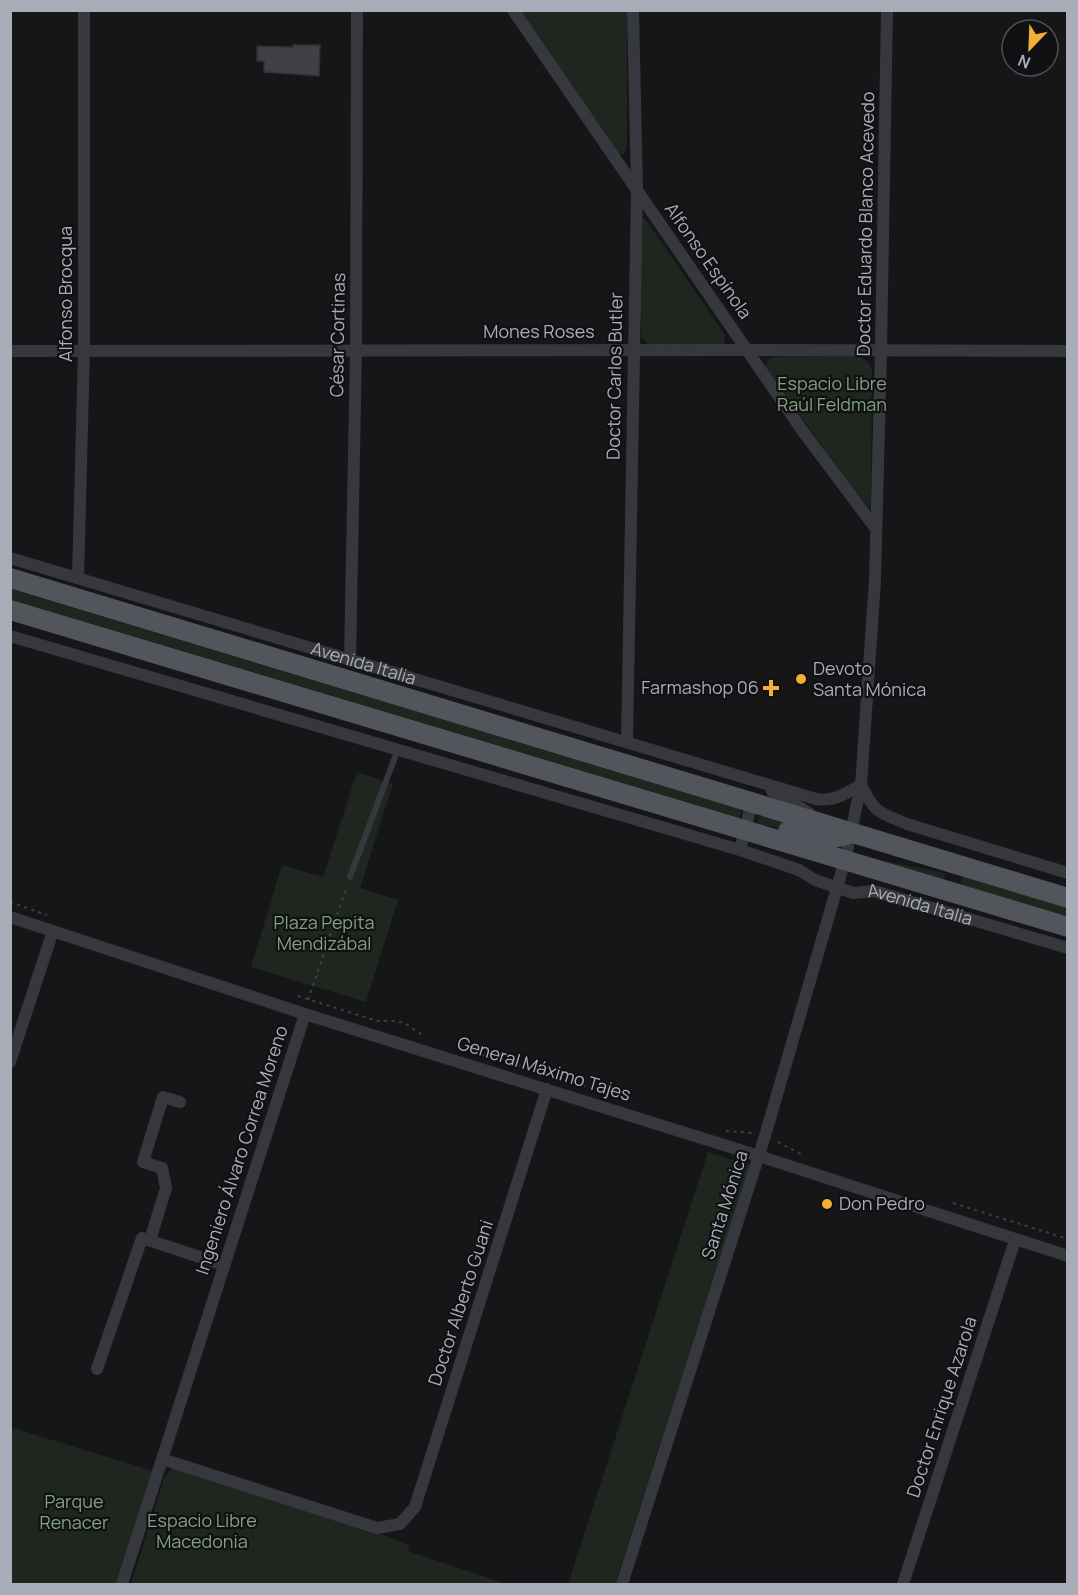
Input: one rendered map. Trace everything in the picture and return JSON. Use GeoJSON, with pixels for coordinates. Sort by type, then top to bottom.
{"type":"FeatureCollection","features":[{"type":"Feature","properties":{"kind":"main road","name":"Avenida Italia"},"geometry":{"type":"LineString","coordinates":[[10,578],[852,833],[1068,927]]}},
{"type":"Feature","properties":{"kind":"main road","name":"Avenida Italia"},"geometry":{"type":"LineString","coordinates":[[10,610],[845,860],[1068,898]]}},
{"type":"Feature","properties":{"kind":"main road"},"geometry":{"type":"LineString","coordinates":[[745,830],[751,826],[758,826],[828,839],[852,833]]}},
{"type":"Feature","properties":{"kind":"main road"},"geometry":{"type":"LineString","coordinates":[[845,860],[857,854],[866,853],[951,878]]}},
{"type":"Feature","properties":{"kind":"street","name":"Alfonso Brocqua"},"geometry":{"type":"LineString","coordinates":[[78,578],[84,351],[84,10]]}},
{"type":"Feature","properties":{"kind":"street","name":"César Cortinas"},"geometry":{"type":"LineString","coordinates":[[350,660],[356,351],[357,10]]}},
{"type":"Feature","properties":{"kind":"street","name":"Alfonso Espínola"},"geometry":{"type":"LineString","coordinates":[[513,10],[804,433],[876,529]]}},
{"type":"Feature","properties":{"kind":"street","name":"Doctor Carlos Butler"},"geometry":{"type":"LineString","coordinates":[[627,742],[637,189],[633,10]]}},
{"type":"Feature","properties":{"kind":"street","name":"Doctor Eduardo Blanco Acevedo"},"geometry":{"type":"LineString","coordinates":[[852,833],[861,785],[876,529],[882,350],[888,10]]}},
{"type":"Feature","properties":{"kind":"street","name":"Mones Roses"},"geometry":{"type":"LineString","coordinates":[[10,351],[1068,351]]}},
{"type":"Feature","properties":{"kind":"street","name":"Avenida Italia"},"geometry":{"type":"LineString","coordinates":[[10,558],[826,801],[836,799],[861,785]]}},
{"type":"Feature","properties":{"kind":"street","name":"Avenida Italia"},"geometry":{"type":"LineString","coordinates":[[10,636],[740,849],[799,870],[815,880],[853,893],[874,891],[1068,948]]}},
{"type":"Feature","properties":{"kind":"street"},"geometry":{"type":"LineString","coordinates":[[398,749],[406,729]]}},
{"type":"Feature","properties":{"kind":"street"},"geometry":{"type":"LineString","coordinates":[[709,790],[716,768]]}},
{"type":"Feature","properties":{"kind":"street","name":"Avenida Italia"},"geometry":{"type":"LineString","coordinates":[[755,780],[827,825]]}},
{"type":"Feature","properties":{"kind":"street"},"geometry":{"type":"LineString","coordinates":[[861,785],[872,806],[882,814],[907,824],[1068,873]]}},
{"type":"Feature","properties":{"kind":"street"},"geometry":{"type":"LineString","coordinates":[[740,849],[752,802]]}},
{"type":"Feature","properties":{"kind":"street"},"geometry":{"type":"LineString","coordinates":[[664,827],[669,807]]}},
{"type":"Feature","properties":{"kind":"street","name":"Santa Mónica"},"geometry":{"type":"LineString","coordinates":[[622,1584],[759,1156],[852,833]]}},
{"type":"Feature","properties":{"kind":"street","name":"General Máximo Tajes"},"geometry":{"type":"LineString","coordinates":[[10,917],[54,925],[305,1014],[759,1156],[1068,1256]]}},
{"type":"Feature","properties":{"kind":"street"},"geometry":{"type":"LineString","coordinates":[[10,1062],[54,925]]}},
{"type":"Feature","properties":{"kind":"street","name":"Ingeniero Álvaro Correa Moreno"},"geometry":{"type":"LineString","coordinates":[[122,1584],[305,1014]]}},
{"type":"Feature","properties":{"kind":"street","name":"Doctor Alberto Guani"},"geometry":{"type":"LineString","coordinates":[[162,1459],[376,1528],[400,1524],[415,1507],[547,1089]]}},
{"type":"Feature","properties":{"kind":"street"},"geometry":{"type":"LineString","coordinates":[[150,1240],[166,1188],[162,1168],[143,1162],[163,1097],[180,1102]]}},
{"type":"Feature","properties":{"kind":"street"},"geometry":{"type":"LineString","coordinates":[[98,1369],[142,1238],[224,1265]]}},
{"type":"Feature","properties":{"kind":"street","name":"Doctor Enrique Azarola"},"geometry":{"type":"LineString","coordinates":[[903,1584],[1015,1240]]}},
{"type":"Feature","properties":{"kind":"lane"},"geometry":{"type":"LineString","coordinates":[[350,877],[398,749]]}},
{"type":"Feature","properties":{"kind":"path","name":"Ingeniero Álvaro Correa Moreno"},"geometry":{"type":"LineString","coordinates":[[305,1014],[350,877]]}},
{"type":"Feature","properties":{"kind":"path"},"geometry":{"type":"LineString","coordinates":[[10,902],[42,911],[54,925]]}},
{"type":"Feature","properties":{"kind":"path"},"geometry":{"type":"LineString","coordinates":[[297,996],[377,1021],[406,1024],[424,1036]]}},
{"type":"Feature","properties":{"kind":"path"},"geometry":{"type":"LineString","coordinates":[[459,1047],[626,1099]]}},
{"type":"Feature","properties":{"kind":"path"},"geometry":{"type":"LineString","coordinates":[[723,1130],[765,1136],[801,1154],[818,1175]]}},
{"type":"Feature","properties":{"kind":"green space"},"geometry":{"type":"Polygon","coordinates":[[[518,11],[627,11],[627,146],[624,154],[619,154],[518,11]]]}},
{"type":"Feature","properties":{"kind":"green space"},"geometry":{"type":"Polygon","coordinates":[[[641,217],[646,220],[720,327],[725,335],[724,344],[653,345],[648,344],[642,337],[638,223],[641,217]]]}},
{"type":"Feature","properties":{"kind":"green space","name":"Espacio Libre Raúl Feldman"},"geometry":{"type":"Polygon","coordinates":[[[846,354],[865,360],[872,370],[871,500],[869,508],[850,486],[765,366],[769,359],[774,357],[846,354]]]}},
{"type":"Feature","properties":{"kind":"green space"},"geometry":{"type":"Polygon","coordinates":[[[10,589],[737,808],[741,810],[741,815],[738,819],[11,602],[10,589]]]}},
{"type":"Feature","properties":{"kind":"green space","name":"Plaza Pepita Mendizábal"},"geometry":{"type":"Polygon","coordinates":[[[357,772],[393,784],[360,888],[398,900],[366,1002],[251,967],[282,865],[323,877],[357,772]]]}},
{"type":"Feature","properties":{"kind":"green space"},"geometry":{"type":"Polygon","coordinates":[[[761,816],[819,833],[759,825],[758,819],[761,816]]]}},
{"type":"Feature","properties":{"kind":"green space"},"geometry":{"type":"Polygon","coordinates":[[[876,859],[939,872],[945,877],[943,880],[876,859]]]}},
{"type":"Feature","properties":{"kind":"green space"},"geometry":{"type":"Polygon","coordinates":[[[962,877],[1067,907],[1067,920],[960,886],[962,877]]]}},
{"type":"Feature","properties":{"kind":"green space"},"geometry":{"type":"Polygon","coordinates":[[[708,1152],[750,1165],[615,1584],[568,1584],[708,1152]]]}},
{"type":"Feature","properties":{"kind":"green space","name":"Parque Renacer"},"geometry":{"type":"Polygon","coordinates":[[[10,1427],[153,1471],[117,1584],[11,1584],[10,1427]]]}},
{"type":"Feature","properties":{"kind":"green space","name":"Espacio Libre Macedonia"},"geometry":{"type":"Polygon","coordinates":[[[176,1468],[374,1531],[410,1546],[408,1551],[507,1584],[131,1584],[164,1479],[170,1470],[176,1468]]]}},
{"type":"Feature","properties":{"kind":"building"},"geometry":{"type":"Polygon","coordinates":[[[293,45],[320,45],[319,76],[264,72],[264,61],[257,61],[257,46],[293,47],[293,45]]]}},
{"type":"Feature","properties":{"kind":"place","name":"Devoto Santa Mónica"},"geometry":{"type":"Point","coordinates":[801,679]}},
{"type":"Feature","properties":{"kind":"place","name":"Farmashop 06"},"geometry":{"type":"Point","coordinates":[771,688]}},
{"type":"Feature","properties":{"kind":"place","name":"Don Pedro"},"geometry":{"type":"Point","coordinates":[827,1204]}}]}
